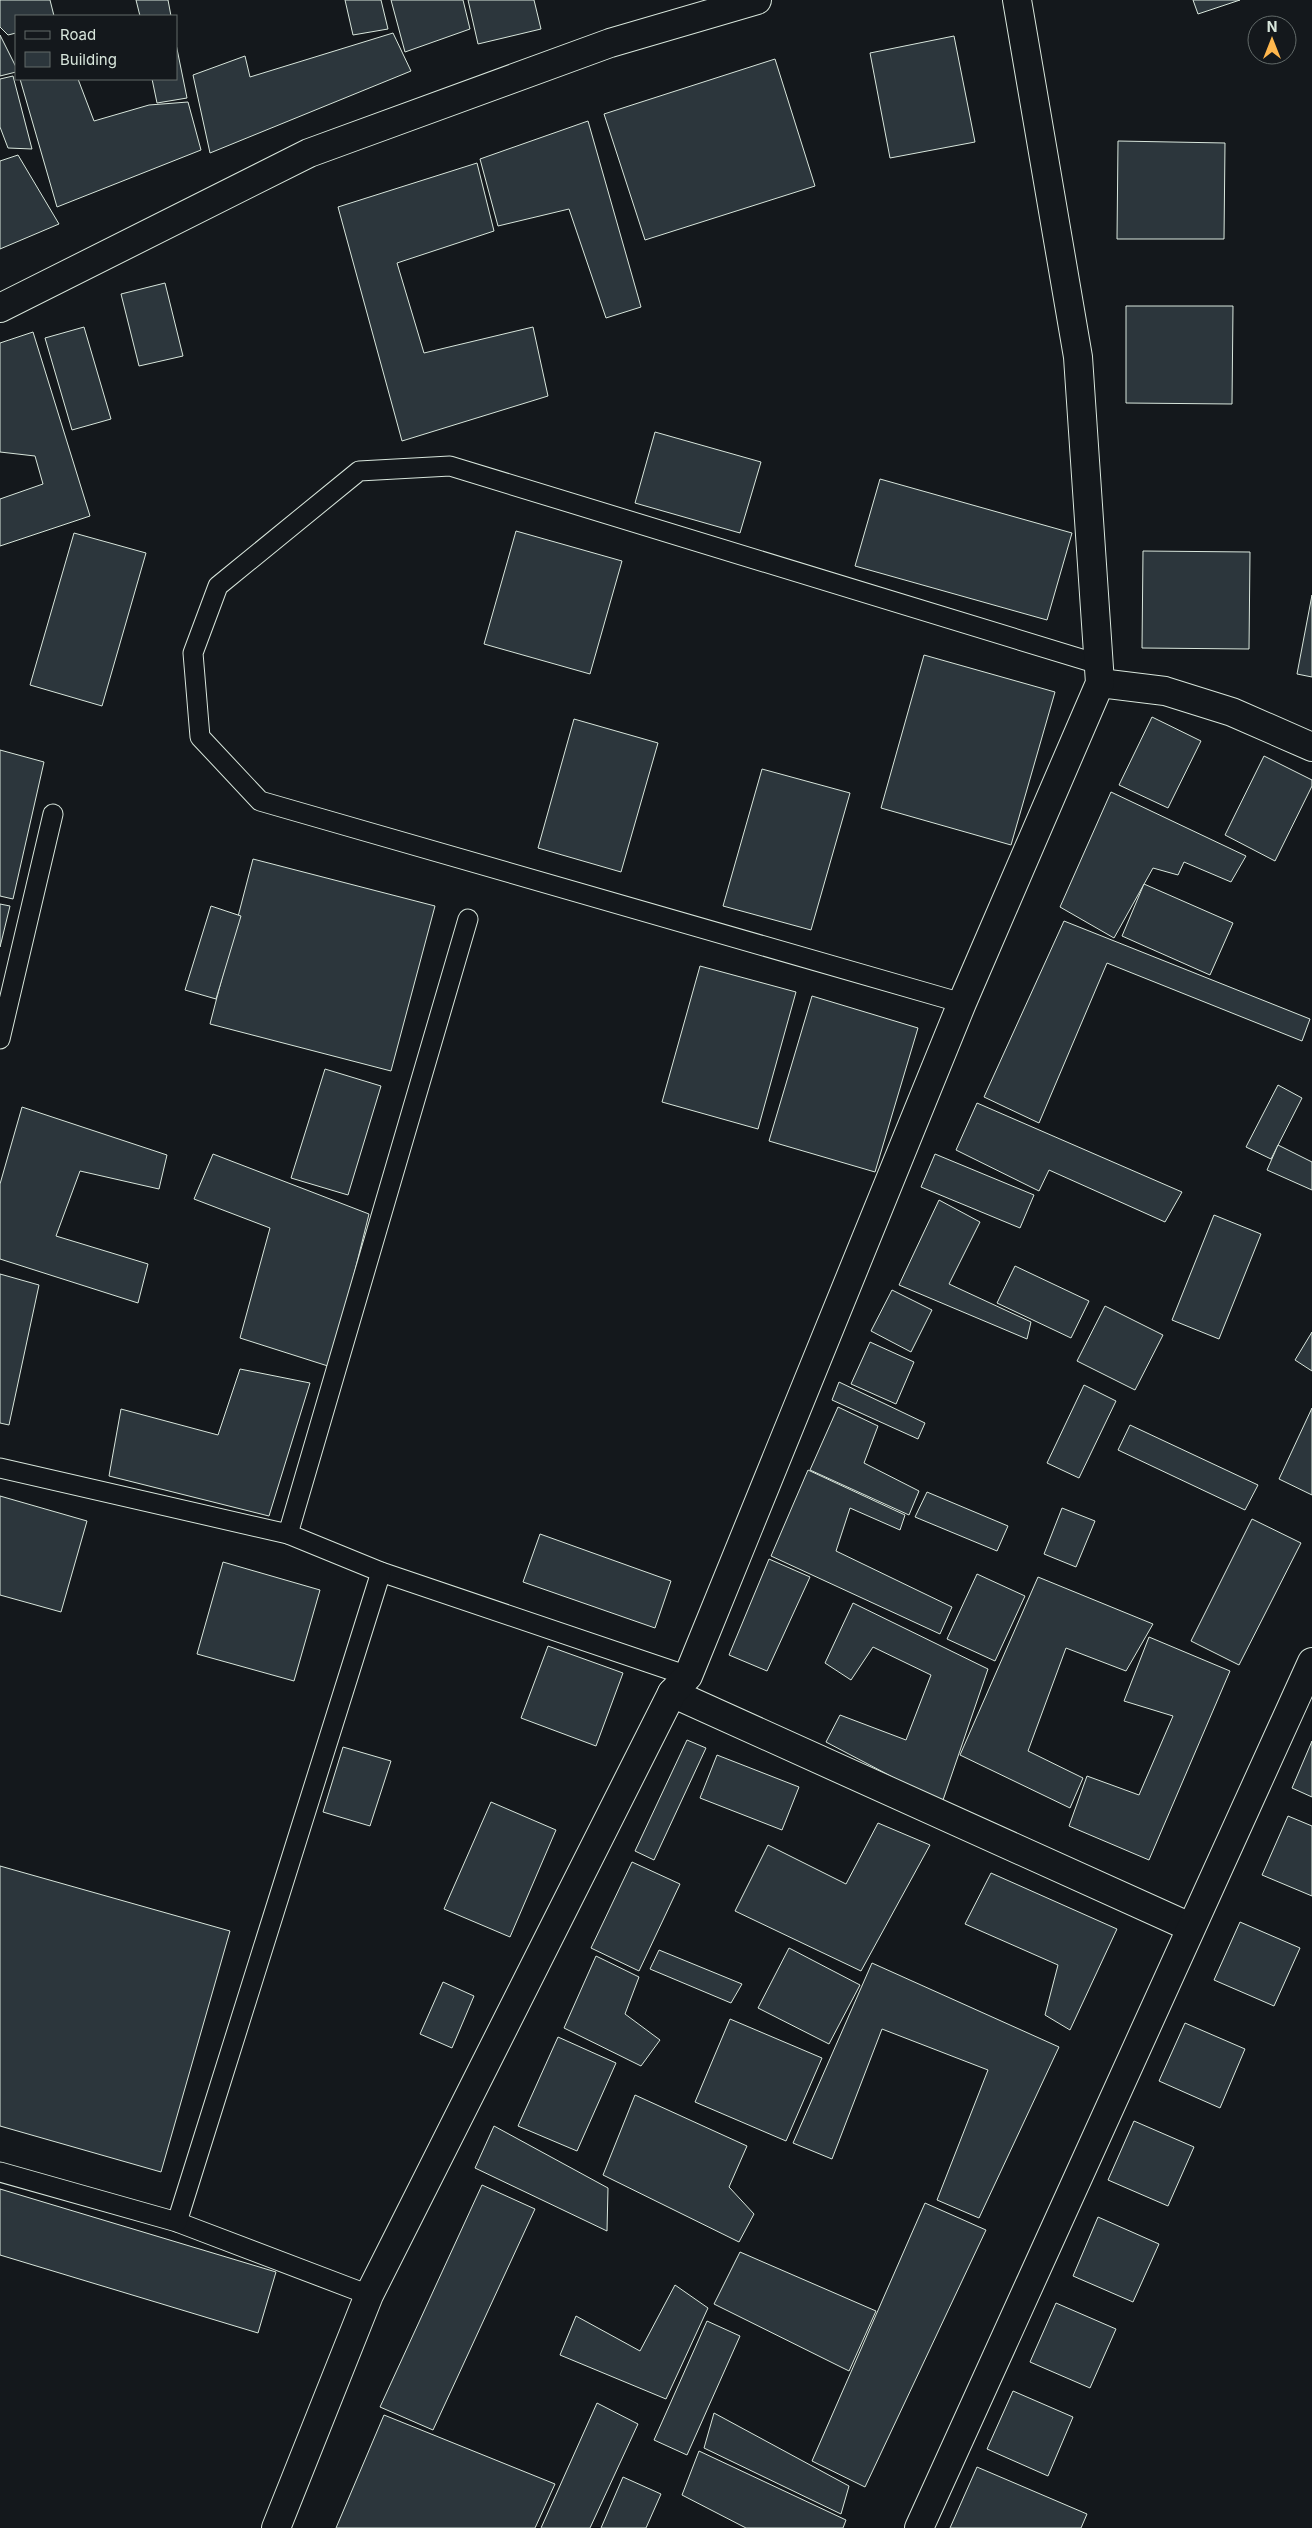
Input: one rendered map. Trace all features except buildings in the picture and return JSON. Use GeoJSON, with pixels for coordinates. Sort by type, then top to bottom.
{"type":"FeatureCollection","features":[{"type":"Feature","properties":{"kind":"street"},"geometry":{"type":"LineString","coordinates":[[0,308],[309,153],[610,43],[756,0]]}},
{"type":"Feature","properties":{"kind":"street"},"geometry":{"type":"LineString","coordinates":[[276,2528],[369,2295],[680,1684],[1099,673],[1078,357],[1017,0]]}},
{"type":"Feature","properties":{"kind":"street"},"geometry":{"type":"LineString","coordinates":[[1099,673],[1232,712],[1312,747]]}},
{"type":"Feature","properties":{"kind":"street"},"geometry":{"type":"LineString","coordinates":[[918,2528],[1312,1662]]}},
{"type":"Feature","properties":{"kind":"street"},"geometry":{"type":"LineString","coordinates":[[680,1684],[1190,1927]]}},
{"type":"Feature","properties":{"kind":"lane"},"geometry":{"type":"LineString","coordinates":[[962,1003],[260,801],[200,737],[193,653],[218,586],[359,471],[450,466],[1099,673]]}},
{"type":"Feature","properties":{"kind":"lane"},"geometry":{"type":"LineString","coordinates":[[0,1039],[53,814]]}},
{"type":"Feature","properties":{"kind":"lane"},"geometry":{"type":"LineString","coordinates":[[288,1534],[468,919]]}},
{"type":"Feature","properties":{"kind":"lane"},"geometry":{"type":"LineString","coordinates":[[0,1468],[288,1534],[380,1572],[680,1684]]}},
{"type":"Feature","properties":{"kind":"lane"},"geometry":{"type":"LineString","coordinates":[[177,2222],[380,1572]]}},
{"type":"Feature","properties":{"kind":"lane"},"geometry":{"type":"LineString","coordinates":[[0,2172],[177,2222],[369,2295]]}}]}
